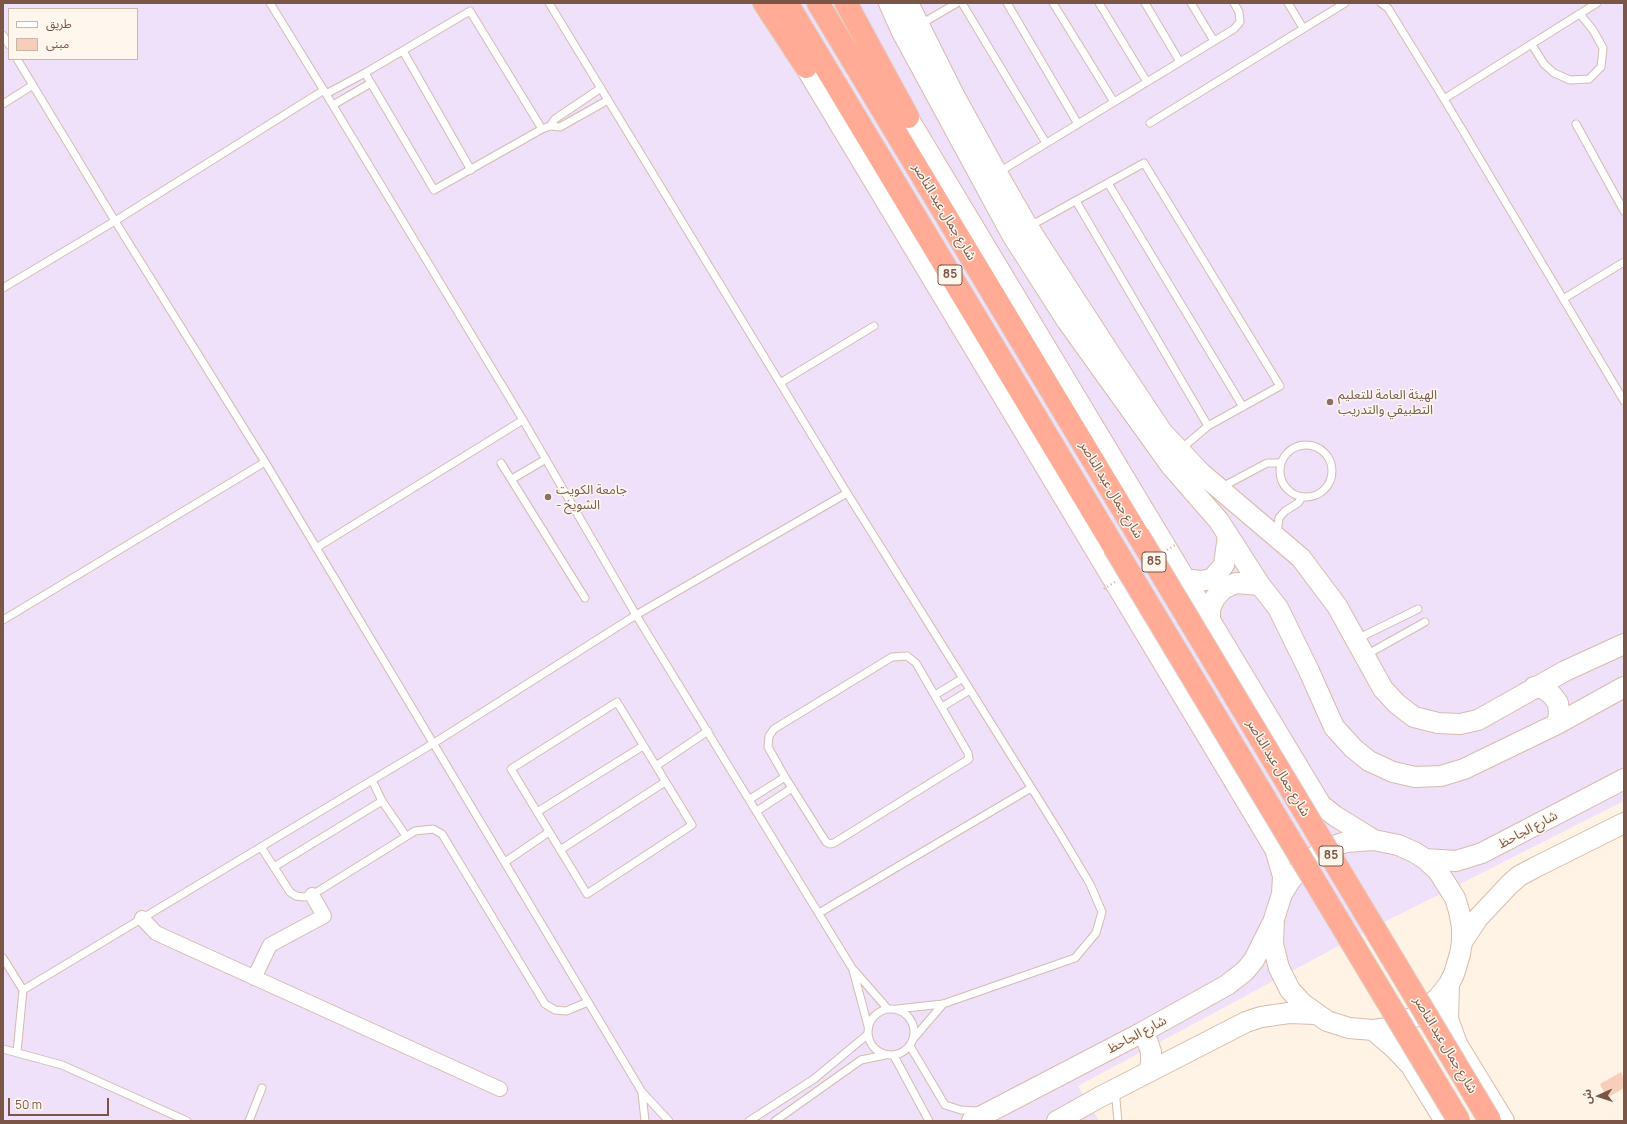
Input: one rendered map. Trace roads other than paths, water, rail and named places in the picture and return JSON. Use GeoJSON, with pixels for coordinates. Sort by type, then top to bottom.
{"type":"FeatureCollection","features":[{"type":"Feature","properties":{"kind":"highway"},"geometry":{"type":"LineString","coordinates":[[764,3],[806,67]]}},
{"type":"Feature","properties":{"kind":"highway","name":"شارع جمال عبد الناصر"},"geometry":{"type":"LineString","coordinates":[[787,3],[1459,1121]]}},
{"type":"Feature","properties":{"kind":"highway","name":"شارع جمال عبد الناصر"},"geometry":{"type":"LineString","coordinates":[[818,3],[1490,1121]]}},
{"type":"Feature","properties":{"kind":"highway"},"geometry":{"type":"LineString","coordinates":[[846,3],[908,117]]}},
{"type":"Feature","properties":{"kind":"street"},"geometry":{"type":"LineString","coordinates":[[768,3],[1276,849],[1283,876],[1282,894],[1274,919],[1273,944],[1279,968],[1290,990],[1303,1004],[1315,1014],[1327,1021],[1349,1028],[1373,1030],[1388,1028],[1414,1018],[1437,999],[1448,984],[1458,964],[1462,942],[1462,927],[1455,898],[1438,871],[1414,852],[1398,845],[1374,840],[1346,842],[1320,853],[1307,861],[1282,894]]}},
{"type":"Feature","properties":{"kind":"street"},"geometry":{"type":"LineString","coordinates":[[839,3],[1321,805],[1335,816],[1374,840]]}},
{"type":"Feature","properties":{"kind":"street"},"geometry":{"type":"LineString","coordinates":[[899,5],[918,26],[997,173],[1028,227],[1163,433],[1179,451],[1300,558],[1337,606],[1383,689],[1397,704],[1414,717],[1438,723],[1460,724],[1478,720],[1534,687],[1624,644]]}},
{"type":"Feature","properties":{"kind":"street"},"geometry":{"type":"LineString","coordinates":[[899,5],[902,32],[1012,235],[1067,321],[1171,466],[1219,521],[1260,585],[1278,608],[1309,671],[1334,728],[1353,748],[1369,761],[1393,772],[1415,777],[1441,776],[1464,769],[1557,724],[1624,687]]}},
{"type":"Feature","properties":{"kind":"street"},"geometry":{"type":"LineString","coordinates":[[1184,579],[1200,581],[1212,579],[1224,565],[1228,535]]}},
{"type":"Feature","properties":{"kind":"street"},"geometry":{"type":"LineString","coordinates":[[1210,621],[1210,609],[1215,598],[1231,584],[1260,585]]}},
{"type":"Feature","properties":{"kind":"street"},"geometry":{"type":"LineString","coordinates":[[1565,671],[1563,680],[1566,694],[1575,705],[1584,709]]}},
{"type":"Feature","properties":{"kind":"street"},"geometry":{"type":"LineString","coordinates":[[1534,687],[1544,689],[1552,695],[1558,703],[1559,714],[1557,724]]}},
{"type":"Feature","properties":{"kind":"street","name":"شارع الجاحظ"},"geometry":{"type":"LineString","coordinates":[[1425,860],[1456,861],[1482,853],[1624,779]]}},
{"type":"Feature","properties":{"kind":"street"},"geometry":{"type":"LineString","coordinates":[[1462,942],[1487,906],[1519,876],[1624,823]]}},
{"type":"Feature","properties":{"kind":"street"},"geometry":{"type":"LineString","coordinates":[[254,978],[270,945],[324,916],[312,895]]}},
{"type":"Feature","properties":{"kind":"street"},"geometry":{"type":"LineString","coordinates":[[142,918],[156,933],[500,1089]]}},
{"type":"Feature","properties":{"kind":"street","name":"شارع الجاحظ"},"geometry":{"type":"LineString","coordinates":[[980,1117],[1216,993],[1239,977],[1254,960],[1274,919]]}},
{"type":"Feature","properties":{"kind":"street"},"geometry":{"type":"LineString","coordinates":[[1448,984],[1448,1019],[1457,1044],[1504,1121]]}},
{"type":"Feature","properties":{"kind":"street"},"geometry":{"type":"LineString","coordinates":[[1058,1121],[1148,1072],[1246,1022],[1276,1014],[1302,1012],[1315,1014]]}},
{"type":"Feature","properties":{"kind":"street"},"geometry":{"type":"LineString","coordinates":[[1373,1030],[1396,1049],[1411,1066],[1444,1121]]}},
{"type":"Feature","properties":{"kind":"street"},"geometry":{"type":"LineString","coordinates":[[1141,1033],[1147,1040],[1151,1052],[1151,1064],[1148,1072]]}},
{"type":"Feature","properties":{"kind":"lane"},"geometry":{"type":"LineString","coordinates":[[270,3],[523,420],[636,614],[818,913],[852,968],[887,1008]]}},
{"type":"Feature","properties":{"kind":"lane"},"geometry":{"type":"LineString","coordinates":[[549,3],[847,493],[1090,884],[1102,912],[1096,933],[1075,958],[943,1004],[897,1009],[887,1008],[879,1011],[872,1018],[868,1026],[867,1035],[870,1044],[876,1051],[885,1055],[894,1056],[903,1052],[910,1046],[914,1038],[943,1004]]}},
{"type":"Feature","properties":{"kind":"lane"},"geometry":{"type":"LineString","coordinates":[[918,26],[957,3]]}},
{"type":"Feature","properties":{"kind":"lane"},"geometry":{"type":"LineString","coordinates":[[962,3],[1046,143]]}},
{"type":"Feature","properties":{"kind":"lane"},"geometry":{"type":"LineString","coordinates":[[1007,3],[1078,124]]}},
{"type":"Feature","properties":{"kind":"lane"},"geometry":{"type":"LineString","coordinates":[[1054,3],[1114,102]]}},
{"type":"Feature","properties":{"kind":"lane"},"geometry":{"type":"LineString","coordinates":[[1099,3],[1147,82]]}},
{"type":"Feature","properties":{"kind":"lane"},"geometry":{"type":"LineString","coordinates":[[1145,3],[1180,62]]}},
{"type":"Feature","properties":{"kind":"lane"},"geometry":{"type":"LineString","coordinates":[[1191,3],[1214,41]]}},
{"type":"Feature","properties":{"kind":"lane"},"geometry":{"type":"LineString","coordinates":[[997,173],[1234,29],[1240,22],[1239,12],[1234,3]]}},
{"type":"Feature","properties":{"kind":"lane"},"geometry":{"type":"LineString","coordinates":[[1288,3],[1303,28]]}},
{"type":"Feature","properties":{"kind":"lane"},"geometry":{"type":"LineString","coordinates":[[1150,123],[1345,3]]}},
{"type":"Feature","properties":{"kind":"lane"},"geometry":{"type":"LineString","coordinates":[[1381,3],[1388,8],[1444,99],[1624,401]]}},
{"type":"Feature","properties":{"kind":"lane"},"geometry":{"type":"LineString","coordinates":[[1444,99],[1597,3]]}},
{"type":"Feature","properties":{"kind":"lane"},"geometry":{"type":"LineString","coordinates":[[3,288],[325,92],[365,73],[470,11],[542,129]]}},
{"type":"Feature","properties":{"kind":"lane"},"geometry":{"type":"LineString","coordinates":[[1532,45],[1544,64],[1554,73],[1570,80],[1589,79],[1601,67],[1604,48],[1593,30],[1580,14]]}},
{"type":"Feature","properties":{"kind":"lane"},"geometry":{"type":"LineString","coordinates":[[403,51],[471,170]]}},
{"type":"Feature","properties":{"kind":"lane"},"geometry":{"type":"LineString","coordinates":[[18,60],[265,462],[642,1092],[669,1121]]}},
{"type":"Feature","properties":{"kind":"lane"},"geometry":{"type":"LineString","coordinates":[[365,73],[434,190],[542,129],[550,126],[560,127],[608,100]]}},
{"type":"Feature","properties":{"kind":"lane"},"geometry":{"type":"LineString","coordinates":[[333,105],[371,84]]}},
{"type":"Feature","properties":{"kind":"lane"},"geometry":{"type":"LineString","coordinates":[[3,104],[33,85]]}},
{"type":"Feature","properties":{"kind":"lane"},"geometry":{"type":"LineString","coordinates":[[550,126],[555,119],[601,88]]}},
{"type":"Feature","properties":{"kind":"lane"},"geometry":{"type":"LineString","coordinates":[[1576,124],[1624,211]]}},
{"type":"Feature","properties":{"kind":"lane"},"geometry":{"type":"LineString","coordinates":[[1028,227],[1144,163],[1280,386],[1208,426],[1179,451]]}},
{"type":"Feature","properties":{"kind":"lane"},"geometry":{"type":"LineString","coordinates":[[1108,183],[1243,406]]}},
{"type":"Feature","properties":{"kind":"lane"},"geometry":{"type":"LineString","coordinates":[[1076,201],[1208,426]]}},
{"type":"Feature","properties":{"kind":"lane"},"geometry":{"type":"LineString","coordinates":[[1563,299],[1624,262]]}},
{"type":"Feature","properties":{"kind":"lane"},"geometry":{"type":"LineString","coordinates":[[780,383],[874,326]]}},
{"type":"Feature","properties":{"kind":"lane"},"geometry":{"type":"LineString","coordinates":[[316,548],[523,420]]}},
{"type":"Feature","properties":{"kind":"lane"},"geometry":{"type":"LineString","coordinates":[[1302,444],[1317,447],[1328,457],[1332,471],[1328,486],[1316,495],[1302,497],[1294,495],[1283,485],[1279,470],[1280,463],[1289,450],[1302,444]]}},
{"type":"Feature","properties":{"kind":"lane"},"geometry":{"type":"LineString","coordinates":[[512,479],[546,459]]}},
{"type":"Feature","properties":{"kind":"lane"},"geometry":{"type":"LineString","coordinates":[[3,620],[265,462]]}},
{"type":"Feature","properties":{"kind":"lane"},"geometry":{"type":"LineString","coordinates":[[501,463],[585,598]]}},
{"type":"Feature","properties":{"kind":"lane"},"geometry":{"type":"LineString","coordinates":[[1220,488],[1267,463],[1280,463]]}},
{"type":"Feature","properties":{"kind":"lane"},"geometry":{"type":"LineString","coordinates":[[23,990],[434,744],[636,614],[847,493]]}},
{"type":"Feature","properties":{"kind":"lane"},"geometry":{"type":"LineString","coordinates":[[1276,536],[1276,527],[1279,518],[1285,511],[1298,503],[1302,497]]}},
{"type":"Feature","properties":{"kind":"lane"},"geometry":{"type":"LineString","coordinates":[[1360,648],[1418,609]]}},
{"type":"Feature","properties":{"kind":"lane"},"geometry":{"type":"LineString","coordinates":[[1360,648],[1425,622]]}},
{"type":"Feature","properties":{"kind":"lane"},"geometry":{"type":"LineString","coordinates":[[907,656],[916,663],[935,695],[968,753],[969,759],[834,843],[830,844],[826,842],[784,777],[768,747],[768,736],[774,729],[892,657],[907,656]]}},
{"type":"Feature","properties":{"kind":"lane"},"geometry":{"type":"LineString","coordinates":[[935,695],[963,678]]}},
{"type":"Feature","properties":{"kind":"lane"},"geometry":{"type":"LineString","coordinates":[[942,707],[970,690]]}},
{"type":"Feature","properties":{"kind":"lane"},"geometry":{"type":"LineString","coordinates":[[617,702],[656,766],[692,825],[587,894],[511,770],[617,702]]}},
{"type":"Feature","properties":{"kind":"lane"},"geometry":{"type":"LineString","coordinates":[[656,766],[708,731]]}},
{"type":"Feature","properties":{"kind":"lane"},"geometry":{"type":"LineString","coordinates":[[537,812],[643,746]]}},
{"type":"Feature","properties":{"kind":"lane"},"geometry":{"type":"LineString","coordinates":[[750,799],[784,777]]}},
{"type":"Feature","properties":{"kind":"lane"},"geometry":{"type":"LineString","coordinates":[[372,780],[382,801],[406,836]]}},
{"type":"Feature","properties":{"kind":"lane"},"geometry":{"type":"LineString","coordinates":[[560,850],[665,782]]}},
{"type":"Feature","properties":{"kind":"lane"},"geometry":{"type":"LineString","coordinates":[[756,811],[792,788]]}},
{"type":"Feature","properties":{"kind":"lane"},"geometry":{"type":"LineString","coordinates":[[818,913],[1031,788]]}},
{"type":"Feature","properties":{"kind":"lane"},"geometry":{"type":"LineString","coordinates":[[274,867],[382,801]]}},
{"type":"Feature","properties":{"kind":"lane"},"geometry":{"type":"LineString","coordinates":[[261,847],[290,892],[296,896],[304,897],[312,895],[415,831],[433,829],[442,834],[545,1004],[555,1010],[566,1011],[588,1002]]}},
{"type":"Feature","properties":{"kind":"lane"},"geometry":{"type":"LineString","coordinates":[[505,862],[549,832]]}},
{"type":"Feature","properties":{"kind":"lane"},"geometry":{"type":"LineString","coordinates":[[3,958],[23,990],[17,1052]]}},
{"type":"Feature","properties":{"kind":"lane"},"geometry":{"type":"LineString","coordinates":[[852,968],[868,1026]]}},
{"type":"Feature","properties":{"kind":"lane"},"geometry":{"type":"LineString","coordinates":[[897,1009],[905,1013],[911,1020],[914,1029],[914,1038]]}},
{"type":"Feature","properties":{"kind":"lane"},"geometry":{"type":"LineString","coordinates":[[749,1121],[814,1079],[867,1035]]}},
{"type":"Feature","properties":{"kind":"lane"},"geometry":{"type":"LineString","coordinates":[[910,1046],[945,1105],[980,1117]]}},
{"type":"Feature","properties":{"kind":"lane"},"geometry":{"type":"LineString","coordinates":[[3,1048],[62,1065],[187,1121]]}},
{"type":"Feature","properties":{"kind":"lane"},"geometry":{"type":"LineString","coordinates":[[775,1121],[861,1060],[885,1055]]}},
{"type":"Feature","properties":{"kind":"lane"},"geometry":{"type":"LineString","coordinates":[[894,1056],[929,1121]]}},
{"type":"Feature","properties":{"kind":"lane"},"geometry":{"type":"LineString","coordinates":[[249,1121],[262,1088]]}},
{"type":"Feature","properties":{"kind":"lane"},"geometry":{"type":"LineString","coordinates":[[1118,1088],[1116,1100],[1118,1121]]}},
{"type":"Feature","properties":{"kind":"lane"},"geometry":{"type":"LineString","coordinates":[[642,1092],[645,1121]]}},
{"type":"Feature","properties":{"kind":"place","name":"الهيئة العامة للتعليم التطبيقي والتدريب"},"geometry":{"type":"Point","coordinates":[1330,402]}},
{"type":"Feature","properties":{"kind":"place","name":"جامعة الكويت - الشويخ"},"geometry":{"type":"Point","coordinates":[548,497]}}]}
